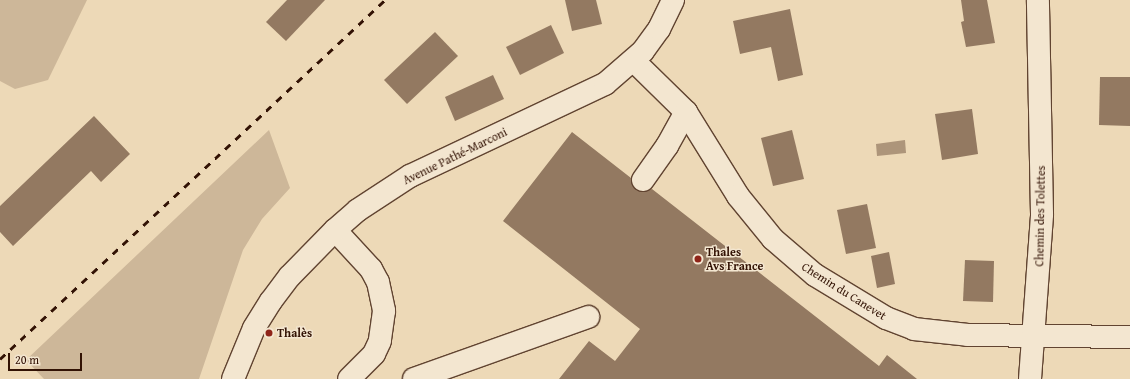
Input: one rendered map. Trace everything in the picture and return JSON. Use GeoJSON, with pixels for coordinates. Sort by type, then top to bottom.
{"type":"FeatureCollection","features":[{"type":"Feature","properties":{"kind":"street","name":"Avenue Pathé-Marconi"},"geometry":{"type":"LineString","coordinates":[[232,379],[254,328],[271,301],[290,276],[335,230],[358,210],[410,176],[587,94],[605,84],[634,61],[659,29],[673,0]]}},
{"type":"Feature","properties":{"kind":"street","name":"Chemin des Tolettes"},"geometry":{"type":"LineString","coordinates":[[1035,337],[1042,214],[1038,0]]}},
{"type":"Feature","properties":{"kind":"street","name":"Chemin du Canevet"},"geometry":{"type":"LineString","coordinates":[[634,61],[686,112],[738,196],[754,218],[793,258],[838,290],[886,318],[914,329],[968,335],[1035,337]]}},
{"type":"Feature","properties":{"kind":"street"},"geometry":{"type":"LineString","coordinates":[[643,180],[686,112]]}},
{"type":"Feature","properties":{"kind":"street"},"geometry":{"type":"LineString","coordinates":[[335,230],[371,269],[378,282],[384,311],[380,342],[374,354],[349,379]]}},
{"type":"Feature","properties":{"kind":"street"},"geometry":{"type":"LineString","coordinates":[[414,379],[588,317]]}},
{"type":"Feature","properties":{"kind":"street"},"geometry":{"type":"LineString","coordinates":[[1030,379],[1035,337],[1130,337]]}},
{"type":"Feature","properties":{"kind":"shaded area"},"geometry":{"type":"Polygon","coordinates":[[[0,0],[87,0],[48,80],[15,89],[0,81],[0,0]]]}},
{"type":"Feature","properties":{"kind":"shaded area"},"geometry":{"type":"Polygon","coordinates":[[[269,130],[290,188],[262,219],[243,250],[199,379],[44,379],[26,360],[269,130]]]}},
{"type":"Feature","properties":{"kind":"shaded area"},"geometry":{"type":"Polygon","coordinates":[[[905,140],[906,153],[877,156],[876,144],[905,140]]]}},
{"type":"Feature","properties":{"kind":"building"},"geometry":{"type":"Polygon","coordinates":[[[287,0],[325,0],[286,41],[266,22],[287,0]]]}},
{"type":"Feature","properties":{"kind":"building"},"geometry":{"type":"Polygon","coordinates":[[[565,0],[596,0],[602,24],[572,31],[565,0]]]}},
{"type":"Feature","properties":{"kind":"building"},"geometry":{"type":"Polygon","coordinates":[[[961,0],[987,0],[995,43],[966,47],[961,22],[964,21],[961,0]]]}},
{"type":"Feature","properties":{"kind":"building"},"geometry":{"type":"Polygon","coordinates":[[[790,9],[803,75],[778,81],[771,47],[740,54],[733,21],[790,9]]]}},
{"type":"Feature","properties":{"kind":"building"},"geometry":{"type":"Polygon","coordinates":[[[551,25],[564,53],[520,75],[506,47],[551,25]]]}},
{"type":"Feature","properties":{"kind":"building"},"geometry":{"type":"Polygon","coordinates":[[[435,32],[458,56],[407,104],[384,80],[435,32]]]}},
{"type":"Feature","properties":{"kind":"building"},"geometry":{"type":"Polygon","coordinates":[[[493,75],[504,99],[455,121],[445,97],[493,75]]]}},
{"type":"Feature","properties":{"kind":"building"},"geometry":{"type":"Polygon","coordinates":[[[1100,77],[1130,77],[1130,126],[1099,125],[1100,77]]]}},
{"type":"Feature","properties":{"kind":"building"},"geometry":{"type":"Polygon","coordinates":[[[972,109],[978,154],[942,160],[935,114],[972,109]]]}},
{"type":"Feature","properties":{"kind":"building"},"geometry":{"type":"Polygon","coordinates":[[[94,116],[130,154],[101,182],[91,171],[13,246],[0,232],[0,206],[94,116]]]}},
{"type":"Feature","properties":{"kind":"building"},"geometry":{"type":"Polygon","coordinates":[[[792,130],[804,179],[773,186],[761,138],[792,130]]]}},
{"type":"Feature","properties":{"kind":"building","name":"Thales Avs France"},"geometry":{"type":"Polygon","coordinates":[[[572,132],[631,178],[636,190],[642,192],[652,189],[879,366],[887,355],[917,379],[559,379],[589,341],[615,361],[640,329],[503,221],[572,132]]]}},
{"type":"Feature","properties":{"kind":"building"},"geometry":{"type":"Polygon","coordinates":[[[867,204],[876,248],[846,254],[837,210],[867,204]]]}},
{"type":"Feature","properties":{"kind":"building"},"geometry":{"type":"Polygon","coordinates":[[[889,252],[895,284],[877,288],[871,256],[889,252]]]}},
{"type":"Feature","properties":{"kind":"building"},"geometry":{"type":"Polygon","coordinates":[[[965,260],[994,261],[993,302],[963,301],[965,260]]]}},
{"type":"Feature","properties":{"kind":"railway"},"geometry":{"type":"LineString","coordinates":[[0,359],[385,0]]}},
{"type":"Feature","properties":{"kind":"place","name":"Thales Avs France"},"geometry":{"type":"Point","coordinates":[698,259]}},
{"type":"Feature","properties":{"kind":"place","name":"Thalès"},"geometry":{"type":"Point","coordinates":[269,333]}}]}
